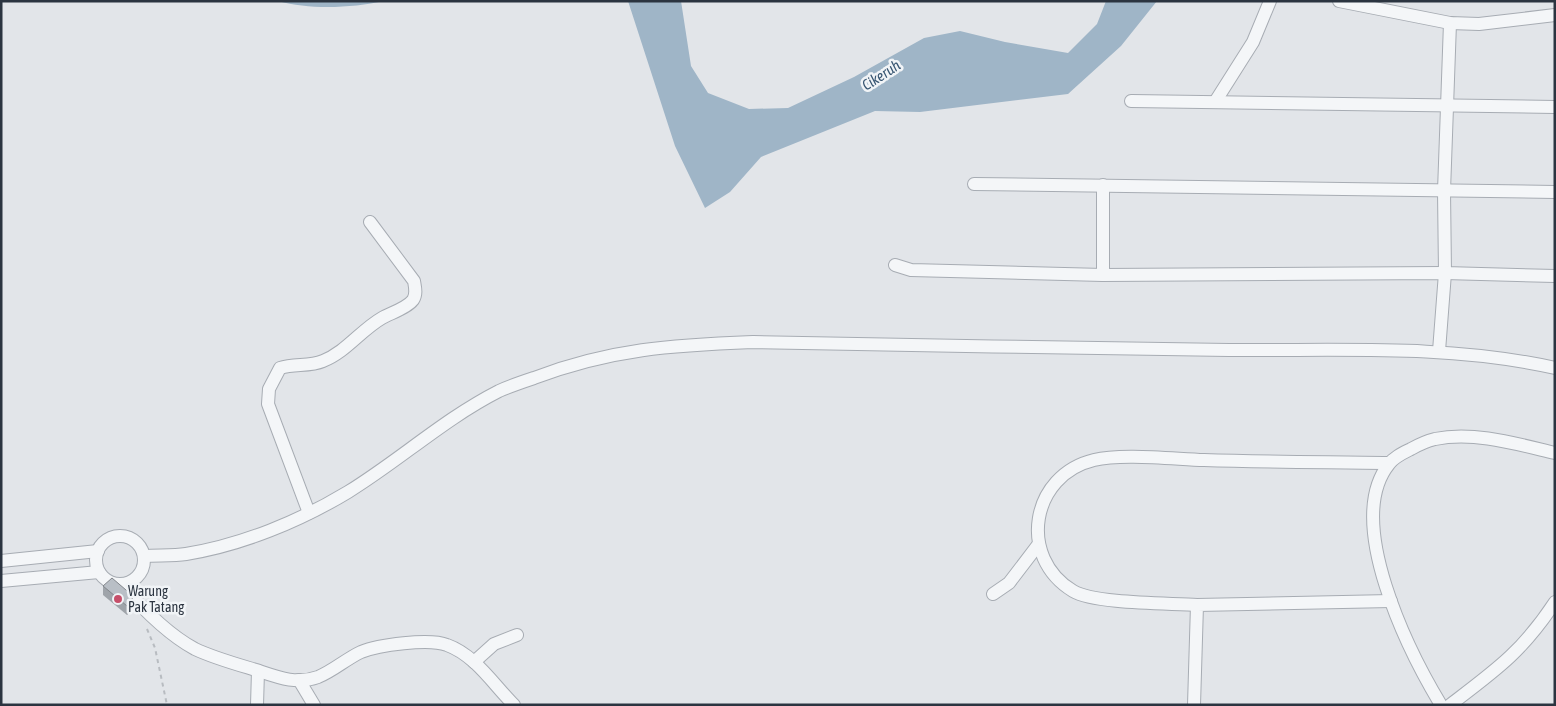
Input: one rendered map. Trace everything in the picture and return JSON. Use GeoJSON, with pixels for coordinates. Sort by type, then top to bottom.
{"type":"FeatureCollection","features":[{"type":"Feature","properties":{"kind":"street"},"geometry":{"type":"LineString","coordinates":[[1215,102],[1253,42],[1270,1]]}},
{"type":"Feature","properties":{"kind":"street"},"geometry":{"type":"LineString","coordinates":[[1339,1],[1450,23],[1479,24],[1555,14]]}},
{"type":"Feature","properties":{"kind":"street"},"geometry":{"type":"LineString","coordinates":[[1439,351],[1445,273],[1444,191],[1450,23]]}},
{"type":"Feature","properties":{"kind":"street"},"geometry":{"type":"LineString","coordinates":[[1131,101],[1555,107]]}},
{"type":"Feature","properties":{"kind":"street"},"geometry":{"type":"LineString","coordinates":[[974,184],[1555,192]]}},
{"type":"Feature","properties":{"kind":"street"},"geometry":{"type":"LineString","coordinates":[[1103,186],[1103,275]]}},
{"type":"Feature","properties":{"kind":"street"},"geometry":{"type":"LineString","coordinates":[[309,513],[274,423],[268,404],[269,389],[280,368],[290,365],[316,364],[326,360],[344,349],[380,319],[413,300],[416,293],[414,281],[370,222]]}},
{"type":"Feature","properties":{"kind":"street"},"geometry":{"type":"LineString","coordinates":[[895,265],[911,270],[1103,275],[1445,273],[1555,276]]}},
{"type":"Feature","properties":{"kind":"street"},"geometry":{"type":"LineString","coordinates":[[144,556],[185,554],[226,544],[266,531],[309,513],[348,492],[447,420],[500,390],[588,359],[628,351],[690,345],[753,342],[1439,351],[1511,358],[1555,368]]}},
{"type":"Feature","properties":{"kind":"street"},"geometry":{"type":"LineString","coordinates":[[1441,705],[1414,656],[1382,576],[1373,513],[1381,477],[1389,463],[1417,446],[1434,439],[1499,440],[1555,453]]}},
{"type":"Feature","properties":{"kind":"street"},"geometry":{"type":"LineString","coordinates":[[1389,463],[1150,458],[1094,460],[1070,470],[1053,485],[1040,513],[1038,545],[1044,561],[1058,578],[1073,591],[1093,598],[1197,605],[1391,601]]}},
{"type":"Feature","properties":{"kind":"street"},"geometry":{"type":"LineString","coordinates":[[123,536],[137,542],[144,556],[143,569],[139,575],[128,583],[121,584],[105,579],[99,572],[97,565],[98,551],[108,539],[123,536]]}},
{"type":"Feature","properties":{"kind":"street"},"geometry":{"type":"LineString","coordinates":[[993,594],[1010,583],[1038,545]]}},
{"type":"Feature","properties":{"kind":"street"},"geometry":{"type":"LineString","coordinates":[[1,561],[98,551]]}},
{"type":"Feature","properties":{"kind":"street"},"geometry":{"type":"LineString","coordinates":[[1,581],[99,572]]}},
{"type":"Feature","properties":{"kind":"street"},"geometry":{"type":"LineString","coordinates":[[121,584],[172,633],[195,649],[273,677],[299,680],[318,676],[361,652],[392,646],[434,642],[446,644],[460,651],[474,662],[514,705]]}},
{"type":"Feature","properties":{"kind":"street"},"geometry":{"type":"LineString","coordinates":[[1450,705],[1492,675],[1514,656],[1536,630],[1555,602]]}},
{"type":"Feature","properties":{"kind":"street"},"geometry":{"type":"LineString","coordinates":[[1194,705],[1197,605]]}},
{"type":"Feature","properties":{"kind":"street"},"geometry":{"type":"LineString","coordinates":[[474,662],[494,644],[516,635]]}},
{"type":"Feature","properties":{"kind":"street"},"geometry":{"type":"LineString","coordinates":[[257,705],[258,671]]}},
{"type":"Feature","properties":{"kind":"street"},"geometry":{"type":"LineString","coordinates":[[299,680],[314,705]]}},
{"type":"Feature","properties":{"kind":"path"},"geometry":{"type":"LineString","coordinates":[[144,622],[154,648],[167,705]]}},
{"type":"Feature","properties":{"kind":"water"},"geometry":{"type":"Polygon","coordinates":[[[278,1],[384,1],[358,5],[317,7],[278,1]]]}},
{"type":"Feature","properties":{"kind":"water","name":"Cikeruh"},"geometry":{"type":"Polygon","coordinates":[[[628,1],[681,1],[691,66],[708,93],[749,109],[788,108],[854,77],[924,38],[960,31],[1005,42],[1068,53],[1097,24],[1106,1],[1157,1],[1121,46],[1068,94],[920,112],[875,111],[761,157],[730,192],[705,208],[675,146],[628,1]]]}},
{"type":"Feature","properties":{"kind":"building"},"geometry":{"type":"Polygon","coordinates":[[[112,578],[133,596],[127,606],[103,586],[112,578]]]}},
{"type":"Feature","properties":{"kind":"place","name":"Warung Pak Tatang"},"geometry":{"type":"Point","coordinates":[118,599]}}]}
